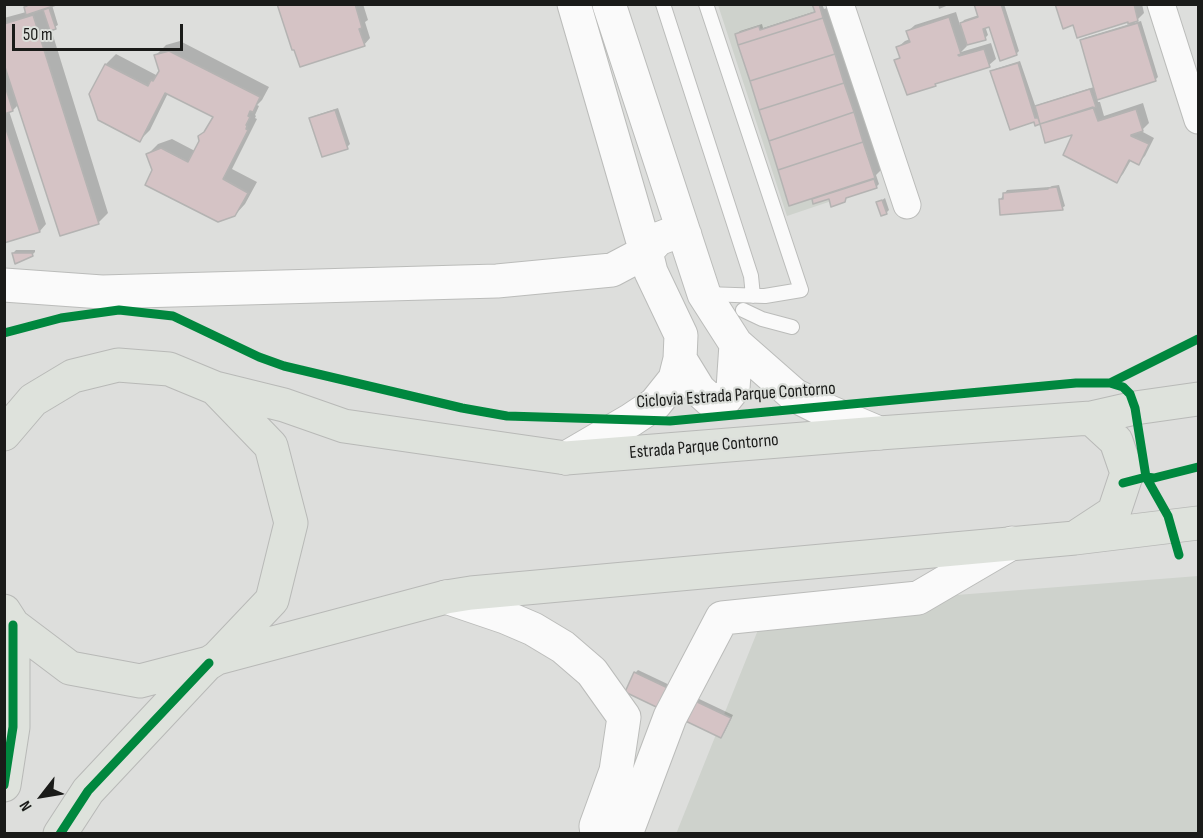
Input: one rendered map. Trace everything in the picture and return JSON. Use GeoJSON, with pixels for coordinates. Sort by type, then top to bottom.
{"type":"FeatureCollection","features":[{"type":"Feature","properties":{"kind":"highway"},"geometry":{"type":"LineString","coordinates":[[4,434],[33,400],[73,376],[118,365],[169,369],[215,388],[271,446],[291,523],[272,600],[88,791],[60,834]]}},
{"type":"Feature","properties":{"kind":"highway","name":"Estrada Parque Contorno"},"geometry":{"type":"LineString","coordinates":[[215,388],[284,405],[344,426],[566,458],[1091,418],[1135,408],[1198,399]]}},
{"type":"Feature","properties":{"kind":"highway"},"geometry":{"type":"LineString","coordinates":[[1075,538],[1114,512],[1127,473],[1116,441],[1091,418]]}},
{"type":"Feature","properties":{"kind":"highway"},"geometry":{"type":"LineString","coordinates":[[9,618],[70,668],[140,681],[471,592],[1075,538],[1198,523]]}},
{"type":"Feature","properties":{"kind":"highway"},"geometry":{"type":"LineString","coordinates":[[4,785],[14,727],[9,618]]}},
{"type":"Feature","properties":{"kind":"street"},"geometry":{"type":"LineString","coordinates":[[566,458],[655,404],[675,379],[680,359],[681,335],[651,272],[574,4]]}},
{"type":"Feature","properties":{"kind":"street"},"geometry":{"type":"LineString","coordinates":[[609,4],[705,294],[794,395],[879,433]]}},
{"type":"Feature","properties":{"kind":"street"},"geometry":{"type":"LineString","coordinates":[[840,4],[907,205]]}},
{"type":"Feature","properties":{"kind":"street"},"geometry":{"type":"LineString","coordinates":[[1161,4],[1198,120]]}},
{"type":"Feature","properties":{"kind":"street"},"geometry":{"type":"LineString","coordinates":[[4,285],[102,292],[497,281],[612,270],[646,252],[658,239],[671,234],[686,235]]}},
{"type":"Feature","properties":{"kind":"street"},"geometry":{"type":"LineString","coordinates":[[680,359],[699,390],[710,400],[725,399],[733,389],[734,326]]}},
{"type":"Feature","properties":{"kind":"street"},"geometry":{"type":"LineString","coordinates":[[626,834],[670,717],[722,618],[918,598],[1012,543]]}},
{"type":"Feature","properties":{"kind":"street"},"geometry":{"type":"LineString","coordinates":[[446,597],[505,616],[563,646],[592,672],[624,717],[616,771],[596,826],[597,834]]}},
{"type":"Feature","properties":{"kind":"lane"},"geometry":{"type":"LineString","coordinates":[[663,4],[759,296]]}},
{"type":"Feature","properties":{"kind":"lane"},"geometry":{"type":"LineString","coordinates":[[705,294],[759,296],[801,290],[706,4]]}},
{"type":"Feature","properties":{"kind":"lane"},"geometry":{"type":"LineString","coordinates":[[734,326],[759,296]]}},
{"type":"Feature","properties":{"kind":"lane"},"geometry":{"type":"LineString","coordinates":[[734,326],[762,319],[792,327]]}},
{"type":"Feature","properties":{"kind":"shaded area"},"geometry":{"type":"Polygon","coordinates":[[[718,5],[816,5],[876,186],[787,216],[718,5]]]}},
{"type":"Feature","properties":{"kind":"shaded area"},"geometry":{"type":"Polygon","coordinates":[[[1198,576],[1198,833],[676,834],[766,610],[1198,576]]]}},
{"type":"Feature","properties":{"kind":"building"},"geometry":{"type":"Polygon","coordinates":[[[26,4],[59,4],[26,15],[24,7],[27,6],[26,4]]]}},
{"type":"Feature","properties":{"kind":"building"},"geometry":{"type":"Polygon","coordinates":[[[277,4],[355,4],[362,28],[359,29],[365,46],[300,67],[277,4]]]}},
{"type":"Feature","properties":{"kind":"building"},"geometry":{"type":"Polygon","coordinates":[[[812,4],[819,4],[823,18],[738,45],[735,34],[759,26],[760,30],[815,12],[812,4]]]}},
{"type":"Feature","properties":{"kind":"building"},"geometry":{"type":"Polygon","coordinates":[[[974,4],[1001,4],[1017,55],[1000,61],[989,27],[983,29],[986,40],[967,45],[960,23],[978,17],[974,4]]]}},
{"type":"Feature","properties":{"kind":"building"},"geometry":{"type":"Polygon","coordinates":[[[1055,4],[1134,4],[1138,21],[1077,38],[1073,25],[1063,29],[1055,4]]]}},
{"type":"Feature","properties":{"kind":"building"},"geometry":{"type":"Polygon","coordinates":[[[49,8],[56,29],[50,31],[43,10],[49,8]]]}},
{"type":"Feature","properties":{"kind":"building"},"geometry":{"type":"Polygon","coordinates":[[[33,15],[99,224],[60,236],[4,64],[4,24],[33,15]]]}},
{"type":"Feature","properties":{"kind":"building"},"geometry":{"type":"Polygon","coordinates":[[[949,17],[961,54],[958,55],[984,49],[990,67],[907,95],[894,60],[900,58],[896,47],[910,42],[906,31],[949,17]]]}},
{"type":"Feature","properties":{"kind":"building"},"geometry":{"type":"Polygon","coordinates":[[[823,18],[835,54],[750,81],[738,45],[823,18]]]}},
{"type":"Feature","properties":{"kind":"building"},"geometry":{"type":"Polygon","coordinates":[[[1138,23],[1156,81],[1097,100],[1080,40],[1138,23]]]}},
{"type":"Feature","properties":{"kind":"building"},"geometry":{"type":"Polygon","coordinates":[[[169,51],[260,97],[253,112],[250,111],[246,125],[248,130],[223,179],[248,193],[235,216],[218,222],[145,185],[152,170],[146,154],[161,148],[188,162],[199,141],[198,136],[204,132],[213,117],[165,93],[140,142],[98,120],[89,94],[105,64],[148,86],[159,71],[154,55],[169,51]]]}},
{"type":"Feature","properties":{"kind":"building"},"geometry":{"type":"Polygon","coordinates":[[[835,54],[844,83],[759,110],[750,81],[835,54]]]}},
{"type":"Feature","properties":{"kind":"building"},"geometry":{"type":"Polygon","coordinates":[[[1018,63],[1035,118],[1038,118],[1040,124],[1035,126],[1034,122],[1010,130],[990,71],[1018,63]]]}},
{"type":"Feature","properties":{"kind":"building"},"geometry":{"type":"Polygon","coordinates":[[[4,83],[13,111],[4,114],[4,83]]]}},
{"type":"Feature","properties":{"kind":"building"},"geometry":{"type":"Polygon","coordinates":[[[844,83],[854,112],[769,141],[759,110],[844,83]]]}},
{"type":"Feature","properties":{"kind":"building"},"geometry":{"type":"Polygon","coordinates":[[[1090,89],[1096,107],[1040,124],[1035,106],[1090,89]]]}},
{"type":"Feature","properties":{"kind":"building"},"geometry":{"type":"Polygon","coordinates":[[[1093,107],[1098,121],[1136,109],[1143,131],[1131,136],[1149,144],[1139,165],[1129,160],[1117,183],[1063,155],[1072,135],[1045,143],[1040,124],[1093,107]]]}},
{"type":"Feature","properties":{"kind":"building"},"geometry":{"type":"Polygon","coordinates":[[[335,110],[348,149],[322,157],[309,118],[335,110]]]}},
{"type":"Feature","properties":{"kind":"building"},"geometry":{"type":"Polygon","coordinates":[[[854,112],[863,142],[778,170],[769,141],[854,112]]]}},
{"type":"Feature","properties":{"kind":"building"},"geometry":{"type":"Polygon","coordinates":[[[4,123],[40,232],[4,243],[4,123]]]}},
{"type":"Feature","properties":{"kind":"building"},"geometry":{"type":"Polygon","coordinates":[[[863,142],[875,178],[789,206],[778,170],[863,142]]]}},
{"type":"Feature","properties":{"kind":"building"},"geometry":{"type":"Polygon","coordinates":[[[874,179],[877,188],[846,198],[845,202],[831,207],[829,199],[813,204],[812,199],[874,179]]]}},
{"type":"Feature","properties":{"kind":"building"},"geometry":{"type":"Polygon","coordinates":[[[1057,187],[1063,210],[1000,215],[999,199],[1003,199],[1003,193],[1057,187]]]}},
{"type":"Feature","properties":{"kind":"building"},"geometry":{"type":"Polygon","coordinates":[[[882,200],[887,214],[881,216],[876,202],[882,200]]]}},
{"type":"Feature","properties":{"kind":"building"},"geometry":{"type":"Polygon","coordinates":[[[12,253],[32,253],[33,256],[15,264],[12,253]]]}},
{"type":"Feature","properties":{"kind":"building"},"geometry":{"type":"Polygon","coordinates":[[[634,672],[731,718],[721,738],[625,692],[634,672]]]}},
{"type":"Feature","properties":{"kind":"cycle path","name":"Ciclovia Estrada Parque Contorno"},"geometry":{"type":"LineString","coordinates":[[4,333],[61,318],[119,310],[173,316],[259,357],[284,366],[462,408],[507,416],[670,421],[1076,383],[1110,383],[1123,387],[1130,394],[1135,408],[1146,477],[1154,478],[1198,467]]}},
{"type":"Feature","properties":{"kind":"cycle path"},"geometry":{"type":"LineString","coordinates":[[1110,383],[1198,339]]}},
{"type":"Feature","properties":{"kind":"cycle path"},"geometry":{"type":"LineString","coordinates":[[1123,483],[1146,477],[1168,516],[1179,555]]}},
{"type":"Feature","properties":{"kind":"cycle path"},"geometry":{"type":"LineString","coordinates":[[4,785],[13,727],[13,625]]}},
{"type":"Feature","properties":{"kind":"cycle path"},"geometry":{"type":"LineString","coordinates":[[60,834],[88,791],[209,663]]}}]}
